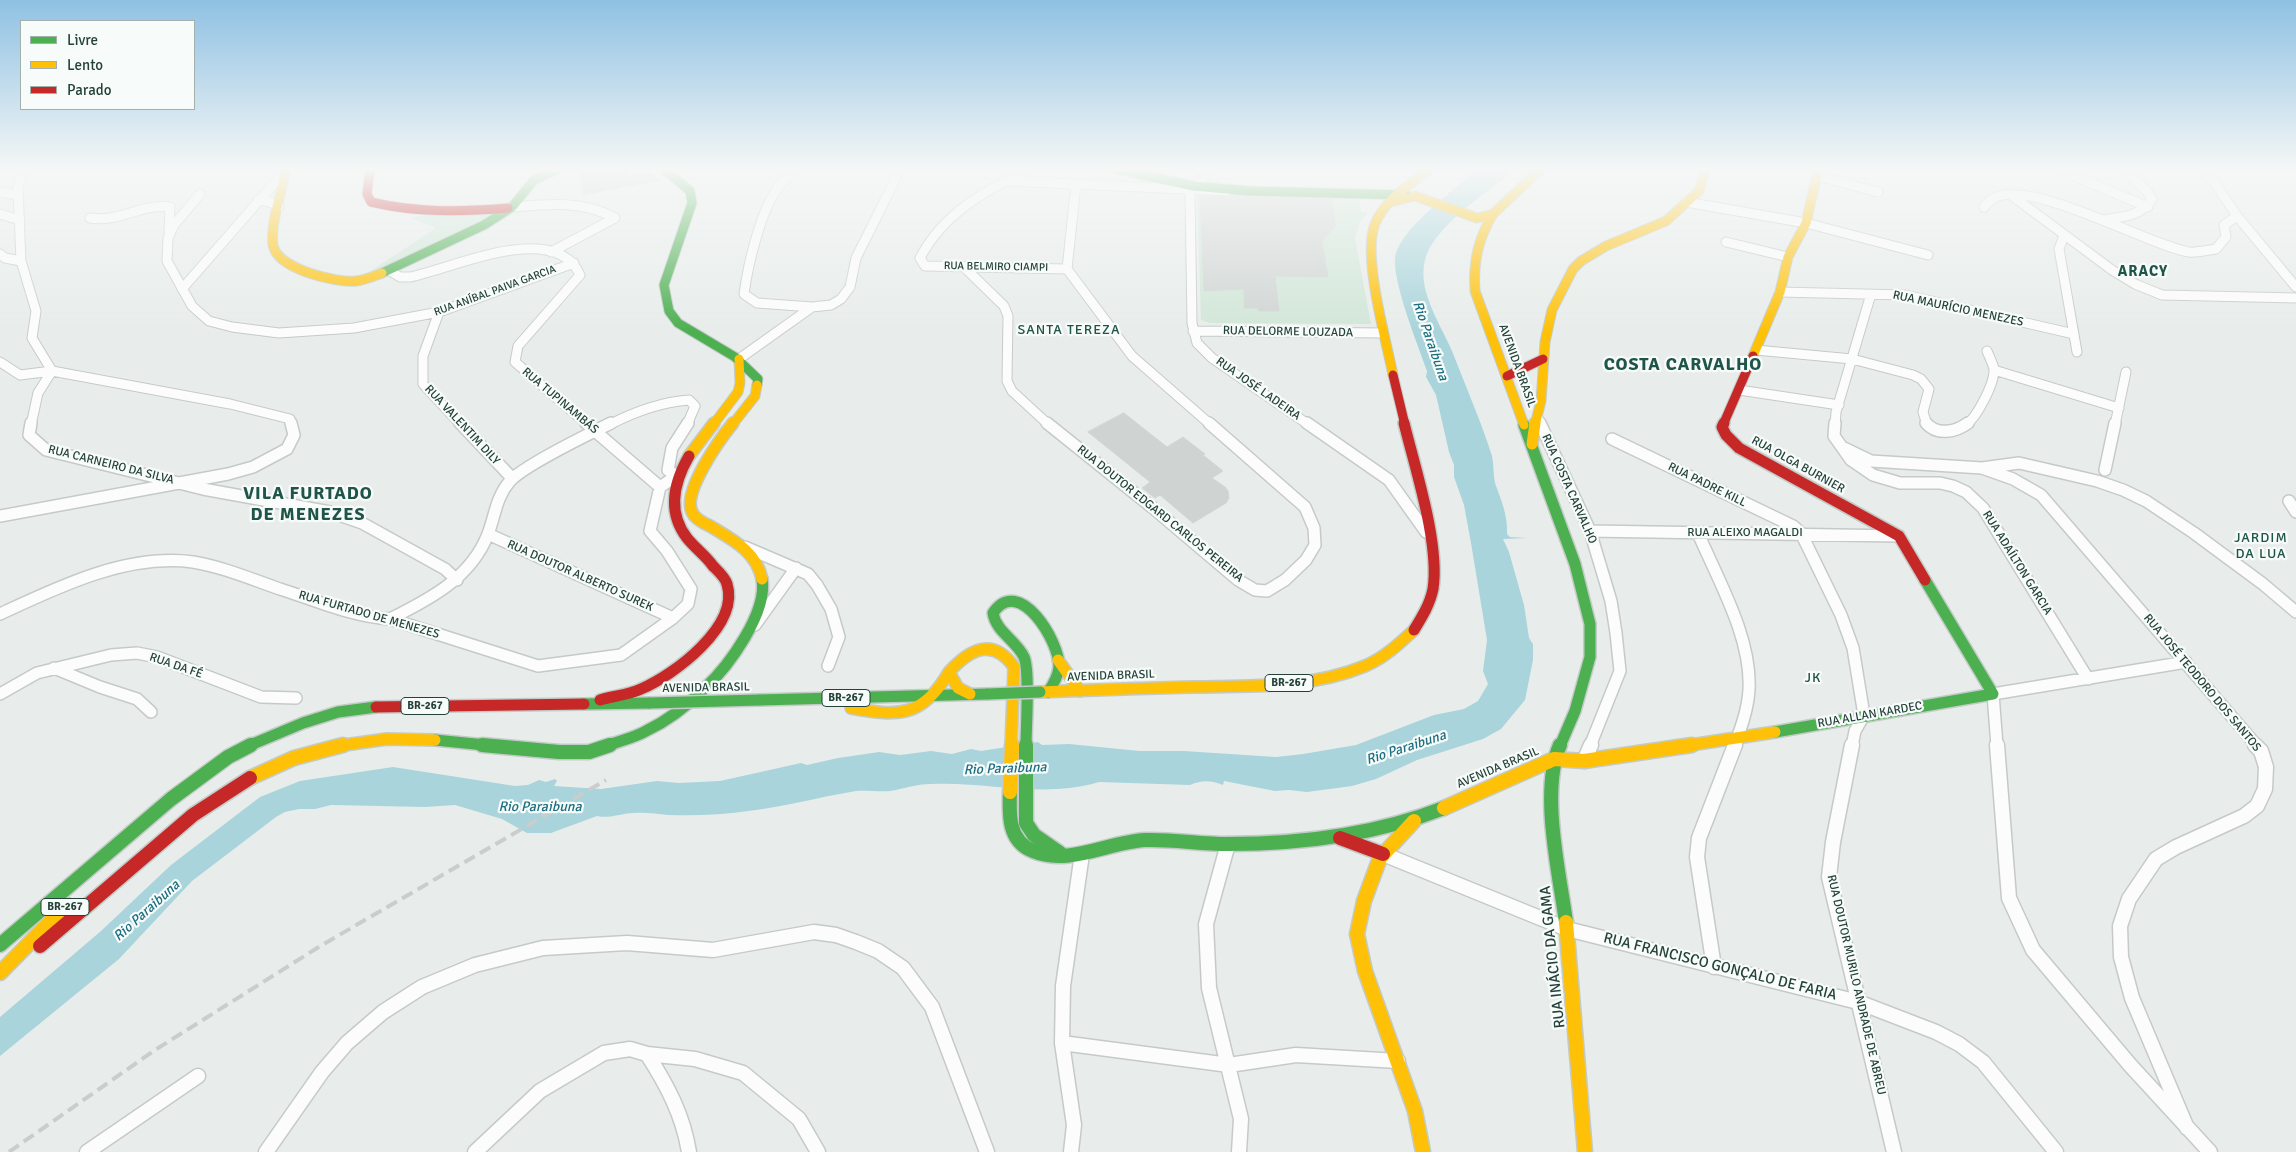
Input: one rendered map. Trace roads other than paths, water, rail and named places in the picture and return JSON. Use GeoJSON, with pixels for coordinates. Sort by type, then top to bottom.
{"type":"FeatureCollection","features":[{"type":"Feature","properties":{"kind":"main road"},"geometry":{"type":"LineString","coordinates":[[276,224],[273,247],[276,254],[289,264],[306,272],[327,278],[355,281],[390,271],[475,224]]}},
{"type":"Feature","properties":{"kind":"main road"},"geometry":{"type":"LineString","coordinates":[[0,973],[30,954],[78,916],[194,815],[231,789],[273,765],[348,742],[385,738],[419,739],[559,752],[589,752],[622,742],[665,720],[706,688],[747,637],[764,591],[760,570],[745,547],[699,520],[692,514],[689,503],[699,475],[755,396],[758,379],[750,368],[739,359],[697,336],[674,320],[665,298],[664,285],[685,224]]}},
{"type":"Feature","properties":{"kind":"main road","name":"AVENIDA BRASIL"},"geometry":{"type":"LineString","coordinates":[[934,695],[1294,683],[1333,676],[1369,664],[1409,638],[1420,622],[1433,589],[1435,576],[1430,537],[1383,333],[1369,251],[1374,224]]}},
{"type":"Feature","properties":{"kind":"main road"},"geometry":{"type":"LineString","coordinates":[[1482,224],[1483,228]]}},
{"type":"Feature","properties":{"kind":"main road","name":"AVENIDA BRASIL"},"geometry":{"type":"LineString","coordinates":[[593,703],[826,699],[854,708],[891,711],[918,707],[934,695],[949,672],[965,656],[980,650],[997,649],[1008,656],[1014,667],[1009,825],[1013,834],[1021,843],[1031,850],[1043,854],[1082,854],[1114,844],[1144,840],[1228,844],[1338,837],[1416,820],[1554,759],[1575,711],[1588,670],[1591,642],[1590,624],[1582,585],[1475,292],[1472,269],[1477,240],[1486,224]]}},
{"type":"Feature","properties":{"kind":"main road","name":"RUA COSTA CARVALHO"},"geometry":{"type":"LineString","coordinates":[[1532,448],[1532,435],[1538,418],[1543,359],[1552,310],[1573,269],[1581,261],[1606,246],[1657,224]]}},
{"type":"Feature","properties":{"kind":"main road","name":"RUA OLGA BURNIER"},"geometry":{"type":"LineString","coordinates":[[1806,224],[1788,257],[1780,292],[1722,427],[1726,435],[1739,448],[1899,536]]}},
{"type":"Feature","properties":{"kind":"main road"},"geometry":{"type":"LineString","coordinates":[[593,703],[639,690],[670,673],[696,653],[715,631],[728,604],[726,584],[714,565],[683,535],[674,515],[676,476],[685,459],[733,401],[741,386],[737,366],[739,359]]}},
{"type":"Feature","properties":{"kind":"main road"},"geometry":{"type":"LineString","coordinates":[[1507,376],[1543,359]]}},
{"type":"Feature","properties":{"kind":"main road"},"geometry":{"type":"LineString","coordinates":[[1501,360],[1525,367]]}},
{"type":"Feature","properties":{"kind":"main road"},"geometry":{"type":"LineString","coordinates":[[715,423],[713,430],[722,440]]}},
{"type":"Feature","properties":{"kind":"main road"},"geometry":{"type":"LineString","coordinates":[[676,476],[699,475]]}},
{"type":"Feature","properties":{"kind":"main road"},"geometry":{"type":"LineString","coordinates":[[1899,536],[1993,694]]}},
{"type":"Feature","properties":{"kind":"main road","name":"AVENIDA BRASIL"},"geometry":{"type":"LineString","coordinates":[[1044,692],[1057,676],[1058,660],[1040,622],[1024,604],[1006,602],[995,609],[994,620],[1018,645],[1025,657],[1025,815],[1029,830],[1034,836],[1060,853]]}},
{"type":"Feature","properties":{"kind":"main road"},"geometry":{"type":"LineString","coordinates":[[1058,660],[1080,691]]}},
{"type":"Feature","properties":{"kind":"main road"},"geometry":{"type":"LineString","coordinates":[[949,672],[958,688],[970,694]]}},
{"type":"Feature","properties":{"kind":"main road","name":"RUA ALLAN KARDEC"},"geometry":{"type":"LineString","coordinates":[[1554,759],[1584,761],[1737,739],[1864,714],[1993,694]]}},
{"type":"Feature","properties":{"kind":"main road","name":"BR-267"},"geometry":{"type":"LineString","coordinates":[[0,945],[136,828],[209,770],[245,748],[312,720],[338,712],[376,707],[593,703]]}},
{"type":"Feature","properties":{"kind":"main road","name":"BR-267"},"geometry":{"type":"LineString","coordinates":[[99,876],[187,798],[249,755],[262,742]]}},
{"type":"Feature","properties":{"kind":"main road","name":"RUA INÁCIO DA GAMA"},"geometry":{"type":"LineString","coordinates":[[1554,759],[1551,807],[1567,929],[1585,1152]]}},
{"type":"Feature","properties":{"kind":"main road"},"geometry":{"type":"LineString","coordinates":[[1532,768],[1542,773],[1552,782]]}},
{"type":"Feature","properties":{"kind":"main road"},"geometry":{"type":"LineString","coordinates":[[1416,820],[1396,836],[1383,854],[1364,902],[1357,929],[1358,948],[1415,1111],[1423,1152]]}},
{"type":"Feature","properties":{"kind":"main road"},"geometry":{"type":"LineString","coordinates":[[134,844],[136,828]]}},
{"type":"Feature","properties":{"kind":"main road"},"geometry":{"type":"LineString","coordinates":[[1338,837],[1383,854]]}},
{"type":"Feature","properties":{"kind":"main road","name":"BR-267"},"geometry":{"type":"LineString","coordinates":[[0,973],[49,921],[77,896]]}},
{"type":"Feature","properties":{"kind":"main road"},"geometry":{"type":"LineString","coordinates":[[0,939],[18,930]]}},
{"type":"Feature","properties":{"kind":"street"},"geometry":{"type":"LineString","coordinates":[[0,362],[20,375],[52,371],[32,338],[36,311],[21,261],[20,224]]}},
{"type":"Feature","properties":{"kind":"street","name":"RUA ANÍBAL PAIVA GARCIA"},"geometry":{"type":"LineString","coordinates":[[169,224],[167,261],[192,306],[209,321],[232,327],[279,333],[354,328],[439,312],[575,264]]}},
{"type":"Feature","properties":{"kind":"street"},"geometry":{"type":"LineString","coordinates":[[168,238],[175,224]]}},
{"type":"Feature","properties":{"kind":"street"},"geometry":{"type":"LineString","coordinates":[[182,289],[238,224]]}},
{"type":"Feature","properties":{"kind":"street"},"geometry":{"type":"LineString","coordinates":[[551,252],[603,224]]}},
{"type":"Feature","properties":{"kind":"street"},"geometry":{"type":"LineString","coordinates":[[763,224],[745,280],[744,294],[757,303],[812,307],[831,305],[841,299],[850,287],[856,258],[873,224]]}},
{"type":"Feature","properties":{"kind":"street","name":"RUA BELMIRO CIAMPI"},"geometry":{"type":"LineString","coordinates":[[945,224],[937,230],[925,247],[920,258],[925,266],[1067,269]]}},
{"type":"Feature","properties":{"kind":"street"},"geometry":{"type":"LineString","coordinates":[[1067,269],[1072,224]]}},
{"type":"Feature","properties":{"kind":"street","name":"RUA JOSÉ LADEIRA"},"geometry":{"type":"LineString","coordinates":[[1194,224],[1193,331],[1197,343],[1207,354],[1389,480],[1430,537]]}},
{"type":"Feature","properties":{"kind":"street"},"geometry":{"type":"LineString","coordinates":[[1809,224],[1928,255]]}},
{"type":"Feature","properties":{"kind":"street"},"geometry":{"type":"LineString","coordinates":[[2049,224],[2112,270],[2135,284],[2162,295],[2296,298]]}},
{"type":"Feature","properties":{"kind":"street"},"geometry":{"type":"LineString","coordinates":[[2112,224],[2190,252],[2216,249],[2226,237],[2224,225],[2226,224]]}},
{"type":"Feature","properties":{"kind":"street"},"geometry":{"type":"LineString","coordinates":[[2243,224],[2296,287]]}},
{"type":"Feature","properties":{"kind":"street"},"geometry":{"type":"LineString","coordinates":[[2067,237],[2063,238],[2059,249],[2077,352]]}},
{"type":"Feature","properties":{"kind":"street"},"geometry":{"type":"LineString","coordinates":[[1726,242],[1788,257]]}},
{"type":"Feature","properties":{"kind":"street"},"geometry":{"type":"LineString","coordinates":[[390,271],[399,277],[408,277],[446,269],[515,249],[538,248],[575,264]]}},
{"type":"Feature","properties":{"kind":"street"},"geometry":{"type":"LineString","coordinates":[[0,254],[5,258],[21,261]]}},
{"type":"Feature","properties":{"kind":"street","name":"RUA TUPINAMBÁS"},"geometry":{"type":"LineString","coordinates":[[575,264],[580,275],[518,346],[514,362],[525,374],[660,487]]}},
{"type":"Feature","properties":{"kind":"street","name":"RUA DOUTOR EDGARD CARLOS PEREIRA"},"geometry":{"type":"LineString","coordinates":[[963,266],[999,300],[1006,311],[1008,332],[1007,381],[1012,391],[1039,417],[1251,588],[1267,591],[1285,581],[1304,565],[1314,550],[1316,537],[1314,520],[1305,507],[1132,356],[1067,269]]}},
{"type":"Feature","properties":{"kind":"street","name":"RUA MAURÍCIO MENEZES"},"geometry":{"type":"LineString","coordinates":[[1780,292],[1904,295],[2074,334]]}},
{"type":"Feature","properties":{"kind":"street"},"geometry":{"type":"LineString","coordinates":[[1870,294],[1836,412],[1834,436],[1842,448],[1871,461],[1982,468],[2019,463],[2096,481],[2123,490],[2146,501],[2194,533],[2263,584],[2296,612]]}},
{"type":"Feature","properties":{"kind":"street"},"geometry":{"type":"LineString","coordinates":[[739,359],[812,307]]}},
{"type":"Feature","properties":{"kind":"street","name":"RUA VALENTIM DILY"},"geometry":{"type":"LineString","coordinates":[[439,312],[422,352],[420,369],[423,384],[512,478]]}},
{"type":"Feature","properties":{"kind":"street","name":"RUA DELORME LOUZADA"},"geometry":{"type":"LineString","coordinates":[[1193,331],[1383,333]]}},
{"type":"Feature","properties":{"kind":"street"},"geometry":{"type":"LineString","coordinates":[[1756,350],[1852,359],[1921,379],[1929,389],[1922,413],[1926,422],[1933,430],[1945,433],[1969,423],[1981,406],[1994,370],[1986,351]]}},
{"type":"Feature","properties":{"kind":"street"},"geometry":{"type":"LineString","coordinates":[[1994,370],[2119,408]]}},
{"type":"Feature","properties":{"kind":"street","name":"RUA CARNEIRO DA SILVA"},"geometry":{"type":"LineString","coordinates":[[52,371],[230,404],[290,419],[294,435],[287,449],[254,467],[178,483],[104,462],[46,450],[29,435],[34,406],[41,384],[52,371]]}},
{"type":"Feature","properties":{"kind":"street"},"geometry":{"type":"LineString","coordinates":[[2105,470],[2126,372]]}},
{"type":"Feature","properties":{"kind":"street"},"geometry":{"type":"LineString","coordinates":[[1739,390],[1839,406]]}},
{"type":"Feature","properties":{"kind":"street"},"geometry":{"type":"LineString","coordinates":[[390,619],[437,597],[470,568],[488,534],[500,492],[512,478],[595,431],[662,403],[679,398],[689,400],[695,406],[687,425],[672,448],[668,470],[676,476],[660,487]]}},
{"type":"Feature","properties":{"kind":"street","name":"RUA COSTA CARVALHO"},"geometry":{"type":"LineString","coordinates":[[1538,418],[1590,531],[1611,600],[1620,671],[1584,761]]}},
{"type":"Feature","properties":{"kind":"street","name":"RUA PADRE KILL"},"geometry":{"type":"LineString","coordinates":[[1612,438],[1794,526],[1801,533]]}},
{"type":"Feature","properties":{"kind":"street","name":"RUA ADAÍLTON GARCIA"},"geometry":{"type":"LineString","coordinates":[[1842,448],[1851,460],[1873,476],[1900,482],[1940,482],[1966,492],[1982,508],[2088,679]]}},
{"type":"Feature","properties":{"kind":"street","name":"RUA JOSÉ TEODORO DOS SANTOS"},"geometry":{"type":"LineString","coordinates":[[1982,468],[1998,472],[2023,483],[2041,495],[2261,751],[2266,766],[2265,789],[2257,806],[2244,816],[2176,847],[2156,859],[2129,899],[2120,926],[2120,957],[2132,998],[2187,1128]]}},
{"type":"Feature","properties":{"kind":"street"},"geometry":{"type":"LineString","coordinates":[[0,516],[178,483],[203,490],[330,512],[362,523],[445,570],[457,580]]}},
{"type":"Feature","properties":{"kind":"street","name":"RUA FURTADO DE MENEZES"},"geometry":{"type":"LineString","coordinates":[[0,614],[35,597],[106,572],[144,564],[180,561],[213,566],[373,618],[390,619],[538,666],[621,655],[673,618],[688,604],[692,589],[667,551],[650,531],[660,487]]}},
{"type":"Feature","properties":{"kind":"street"},"geometry":{"type":"LineString","coordinates":[[2289,501],[2296,512]]}},
{"type":"Feature","properties":{"kind":"street","name":"RUA ALEIXO MAGALDI"},"geometry":{"type":"LineString","coordinates":[[1590,531],[1899,536]]}},
{"type":"Feature","properties":{"kind":"street"},"geometry":{"type":"LineString","coordinates":[[1698,533],[1741,634],[1749,677],[1749,692],[1737,739],[1698,838],[1697,857],[1714,968]]}},
{"type":"Feature","properties":{"kind":"street"},"geometry":{"type":"LineString","coordinates":[[1801,533],[1841,616],[1853,648],[1864,714]]}},
{"type":"Feature","properties":{"kind":"street","name":"RUA DOUTOR ALBERTO SUREK"},"geometry":{"type":"LineString","coordinates":[[488,534],[673,618]]}},
{"type":"Feature","properties":{"kind":"street"},"geometry":{"type":"LineString","coordinates":[[745,547],[808,574],[831,609],[839,637],[828,666]]}},
{"type":"Feature","properties":{"kind":"street"},"geometry":{"type":"LineString","coordinates":[[747,637],[796,568]]}},
{"type":"Feature","properties":{"kind":"street","name":"RUA DA FÉ"},"geometry":{"type":"LineString","coordinates":[[0,694],[37,673],[111,655],[137,653],[157,657],[261,697],[296,698]]}},
{"type":"Feature","properties":{"kind":"street","name":"RUA ALLAN KARDEC"},"geometry":{"type":"LineString","coordinates":[[1993,694],[2186,662]]}},
{"type":"Feature","properties":{"kind":"street"},"geometry":{"type":"LineString","coordinates":[[54,668],[137,700],[151,712]]}},
{"type":"Feature","properties":{"kind":"street"},"geometry":{"type":"LineString","coordinates":[[1993,694],[2008,898],[2033,950],[2130,1066],[2210,1152]]}},
{"type":"Feature","properties":{"kind":"street","name":"RUA DOUTOR MURILO ANDRADE DE ABREU"},"geometry":{"type":"LineString","coordinates":[[1864,714],[1855,731],[1833,842],[1829,877],[1894,1152]]}},
{"type":"Feature","properties":{"kind":"street"},"geometry":{"type":"LineString","coordinates":[[1228,844],[1206,924],[1209,988],[1229,1065],[1240,1119],[1239,1152]]}},
{"type":"Feature","properties":{"kind":"street"},"geometry":{"type":"LineString","coordinates":[[1071,1152],[1074,1125],[1062,1043],[1063,986],[1082,854]]}},
{"type":"Feature","properties":{"kind":"street","name":"RUA FRANCISCO GONÇALO DE FARIA"},"geometry":{"type":"LineString","coordinates":[[1383,854],[1567,929],[1714,968],[1858,1002],[1936,1032],[1959,1044],[1983,1062],[2056,1152]]}},
{"type":"Feature","properties":{"kind":"street"},"geometry":{"type":"LineString","coordinates":[[266,1152],[322,1072],[347,1043],[382,1012],[422,987],[475,965],[542,948],[627,943],[712,950],[814,932],[836,935],[878,951],[904,968],[932,1007],[988,1152]]}},
{"type":"Feature","properties":{"kind":"street"},"geometry":{"type":"LineString","coordinates":[[1062,1043],[1229,1065],[1296,1055],[1398,1061]]}},
{"type":"Feature","properties":{"kind":"street"},"geometry":{"type":"LineString","coordinates":[[475,1152],[540,1092],[604,1054],[630,1049],[646,1054],[695,1059],[743,1073],[799,1119],[818,1152]]}},
{"type":"Feature","properties":{"kind":"street"},"geometry":{"type":"LineString","coordinates":[[646,1054],[667,1086],[686,1129],[689,1152]]}},
{"type":"Feature","properties":{"kind":"street"},"geometry":{"type":"LineString","coordinates":[[88,1152],[198,1076]]}},
{"type":"Feature","properties":{"kind":"water","name":"Rio Paraibuna"},"geometry":{"type":"Polygon","coordinates":[[[1416,224],[1448,224],[1432,244],[1427,254],[1424,265],[1425,288],[1492,456],[1495,483],[1505,514],[1507,534],[1510,537],[1527,538],[1503,539],[1509,552],[1524,605],[1529,638],[1533,644],[1533,660],[1525,700],[1501,729],[1483,739],[1417,760],[1376,779],[1352,786],[1307,792],[1275,791],[1224,781],[1223,785],[1206,781],[1190,785],[1099,782],[1057,789],[925,784],[890,791],[856,791],[775,807],[708,815],[629,813],[607,817],[597,816],[551,833],[527,833],[502,819],[455,805],[425,807],[331,805],[315,809],[299,809],[285,812],[192,881],[119,959],[0,1056],[0,1017],[101,931],[171,865],[260,797],[300,781],[393,767],[515,786],[528,785],[539,780],[546,782],[555,779],[557,781],[554,786],[601,789],[657,781],[679,783],[720,781],[801,763],[807,765],[879,752],[900,755],[931,751],[952,754],[971,749],[981,751],[1038,742],[1042,745],[1069,744],[1140,751],[1184,751],[1276,757],[1356,745],[1434,715],[1464,709],[1478,701],[1488,684],[1483,671],[1487,640],[1464,505],[1454,477],[1454,465],[1449,452],[1436,395],[1426,377],[1427,371],[1412,329],[1397,277],[1396,253],[1409,231],[1416,224]]]}},
{"type":"Feature","properties":{"kind":"railway"},"geometry":{"type":"LineString","coordinates":[[9,1152],[155,1050],[322,945],[606,780]]}},
{"type":"Feature","properties":{"kind":"district","name":"ARACY"},"geometry":{"type":"Point","coordinates":[2143,272]}},
{"type":"Feature","properties":{"kind":"district","name":"SANTA TEREZA"},"geometry":{"type":"Point","coordinates":[1069,330]}},
{"type":"Feature","properties":{"kind":"district","name":"COSTA CARVALHO"},"geometry":{"type":"Point","coordinates":[1683,365]}},
{"type":"Feature","properties":{"kind":"district","name":"VILA FURTADO DE MENEZES"},"geometry":{"type":"Point","coordinates":[308,504]}},
{"type":"Feature","properties":{"kind":"district","name":"JARDIM DA LUA"},"geometry":{"type":"Point","coordinates":[2261,546]}},
{"type":"Feature","properties":{"kind":"district","name":"JK"},"geometry":{"type":"Point","coordinates":[1813,678]}}]}
